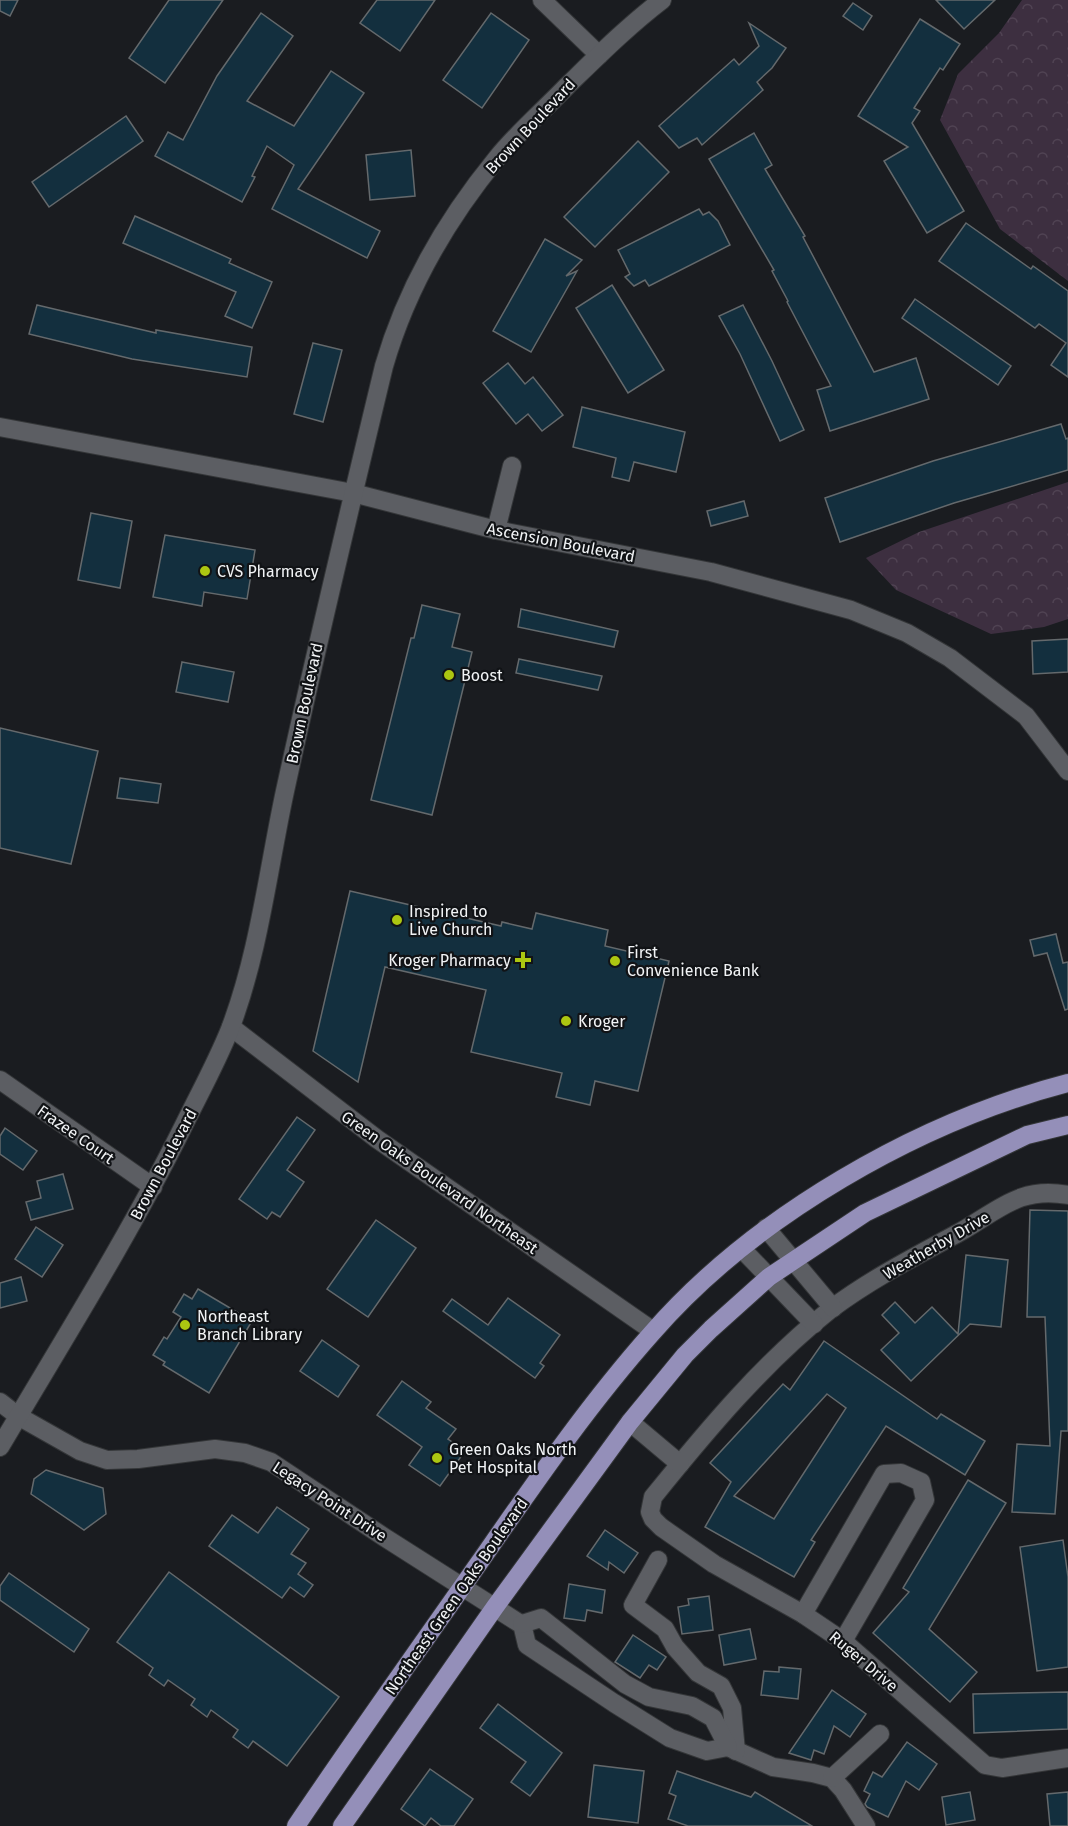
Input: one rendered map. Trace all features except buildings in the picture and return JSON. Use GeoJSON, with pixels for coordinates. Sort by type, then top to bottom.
{"type":"FeatureCollection","features":[{"type":"Feature","properties":{"kind":"main road","name":"Northeast Green Oaks Boulevard"},"geometry":{"type":"LineString","coordinates":[[296,1826],[590,1407],[653,1331],[704,1281],[766,1228],[821,1191],[891,1151],[929,1133],[1029,1093],[1068,1083]]}},
{"type":"Feature","properties":{"kind":"main road"},"geometry":{"type":"LineString","coordinates":[[342,1826],[495,1607],[630,1422],[685,1355],[769,1277],[875,1209],[1027,1135],[1068,1125]]}},
{"type":"Feature","properties":{"kind":"street"},"geometry":{"type":"LineString","coordinates":[[543,0],[599,55]]}},
{"type":"Feature","properties":{"kind":"street","name":"Brown Boulevard"},"geometry":{"type":"LineString","coordinates":[[0,1448],[86,1306],[153,1187],[221,1052],[231,1027],[242,994],[254,942],[325,607],[353,493],[391,342],[419,275],[451,222],[514,139],[599,55],[662,0]]}},
{"type":"Feature","properties":{"kind":"street","name":"Ascension Boulevard"},"geometry":{"type":"LineString","coordinates":[[0,427],[353,493],[496,530],[711,572],[851,610],[907,633],[950,658],[1026,717],[1068,771]]}},
{"type":"Feature","properties":{"kind":"street"},"geometry":{"type":"LineString","coordinates":[[496,530],[512,466]]}},
{"type":"Feature","properties":{"kind":"street","name":"Green Oaks Boulevard Northeast"},"geometry":{"type":"LineString","coordinates":[[231,1027],[377,1139],[653,1331]]}},
{"type":"Feature","properties":{"kind":"street","name":"Frazee Court"},"geometry":{"type":"LineString","coordinates":[[0,1080],[153,1187]]}},
{"type":"Feature","properties":{"kind":"street","name":"Weatherby Drive"},"geometry":{"type":"LineString","coordinates":[[661,1527],[652,1519],[650,1512],[653,1497],[754,1378],[833,1308],[875,1279],[979,1222],[1014,1199],[1044,1193],[1068,1195]]}},
{"type":"Feature","properties":{"kind":"street"},"geometry":{"type":"LineString","coordinates":[[766,1228],[833,1308]]}},
{"type":"Feature","properties":{"kind":"street"},"geometry":{"type":"LineString","coordinates":[[742,1249],[814,1324]]}},
{"type":"Feature","properties":{"kind":"street","name":"Legacy Point Drive"},"geometry":{"type":"LineString","coordinates":[[0,1402],[18,1416],[80,1451],[107,1460],[138,1459],[215,1449],[245,1452],[271,1462],[522,1624]]}},
{"type":"Feature","properties":{"kind":"street"},"geometry":{"type":"LineString","coordinates":[[630,1422],[680,1464]]}},
{"type":"Feature","properties":{"kind":"street"},"geometry":{"type":"LineString","coordinates":[[803,1614],[884,1474],[901,1473],[921,1482],[925,1500],[843,1641]]}},
{"type":"Feature","properties":{"kind":"street","name":"Ruger Drive"},"geometry":{"type":"LineString","coordinates":[[661,1527],[714,1564],[803,1614],[843,1641],[985,1765],[1002,1768],[1068,1758]]}},
{"type":"Feature","properties":{"kind":"street"},"geometry":{"type":"LineString","coordinates":[[658,1560],[633,1605],[665,1629],[675,1647],[698,1673],[721,1686],[732,1708],[732,1749]]}},
{"type":"Feature","properties":{"kind":"street"},"geometry":{"type":"LineString","coordinates":[[732,1749],[713,1718],[692,1706],[649,1697],[625,1684],[541,1618],[522,1624],[527,1644],[639,1720],[670,1738],[707,1751],[732,1749],[773,1767],[832,1778],[843,1790],[866,1826]]}},
{"type":"Feature","properties":{"kind":"street"},"geometry":{"type":"LineString","coordinates":[[832,1778],[880,1734]]}},
{"type":"Feature","properties":{"kind":"green space"},"geometry":{"type":"Polygon","coordinates":[[[1022,0],[1068,0],[1068,281],[1000,229],[940,120],[958,74],[999,33],[1022,0]]]}},
{"type":"Feature","properties":{"kind":"green space"},"geometry":{"type":"Polygon","coordinates":[[[1068,482],[1068,619],[1044,627],[991,634],[896,590],[866,558],[919,532],[1068,482]]]}},
{"type":"Feature","properties":{"kind":"place","name":"CVS Pharmacy"},"geometry":{"type":"Point","coordinates":[205,571]}},
{"type":"Feature","properties":{"kind":"place","name":"Boost"},"geometry":{"type":"Point","coordinates":[449,675]}},
{"type":"Feature","properties":{"kind":"place","name":"Inspired to Live Church"},"geometry":{"type":"Point","coordinates":[397,920]}},
{"type":"Feature","properties":{"kind":"place","name":"Kroger Pharmacy"},"geometry":{"type":"Point","coordinates":[523,960]}},
{"type":"Feature","properties":{"kind":"place","name":"First Convenience Bank"},"geometry":{"type":"Point","coordinates":[615,961]}},
{"type":"Feature","properties":{"kind":"place","name":"Kroger"},"geometry":{"type":"Point","coordinates":[566,1021]}},
{"type":"Feature","properties":{"kind":"place","name":"Northeast Branch Library"},"geometry":{"type":"Point","coordinates":[185,1325]}},
{"type":"Feature","properties":{"kind":"place","name":"Green Oaks North Pet Hospital"},"geometry":{"type":"Point","coordinates":[437,1458]}}]}
